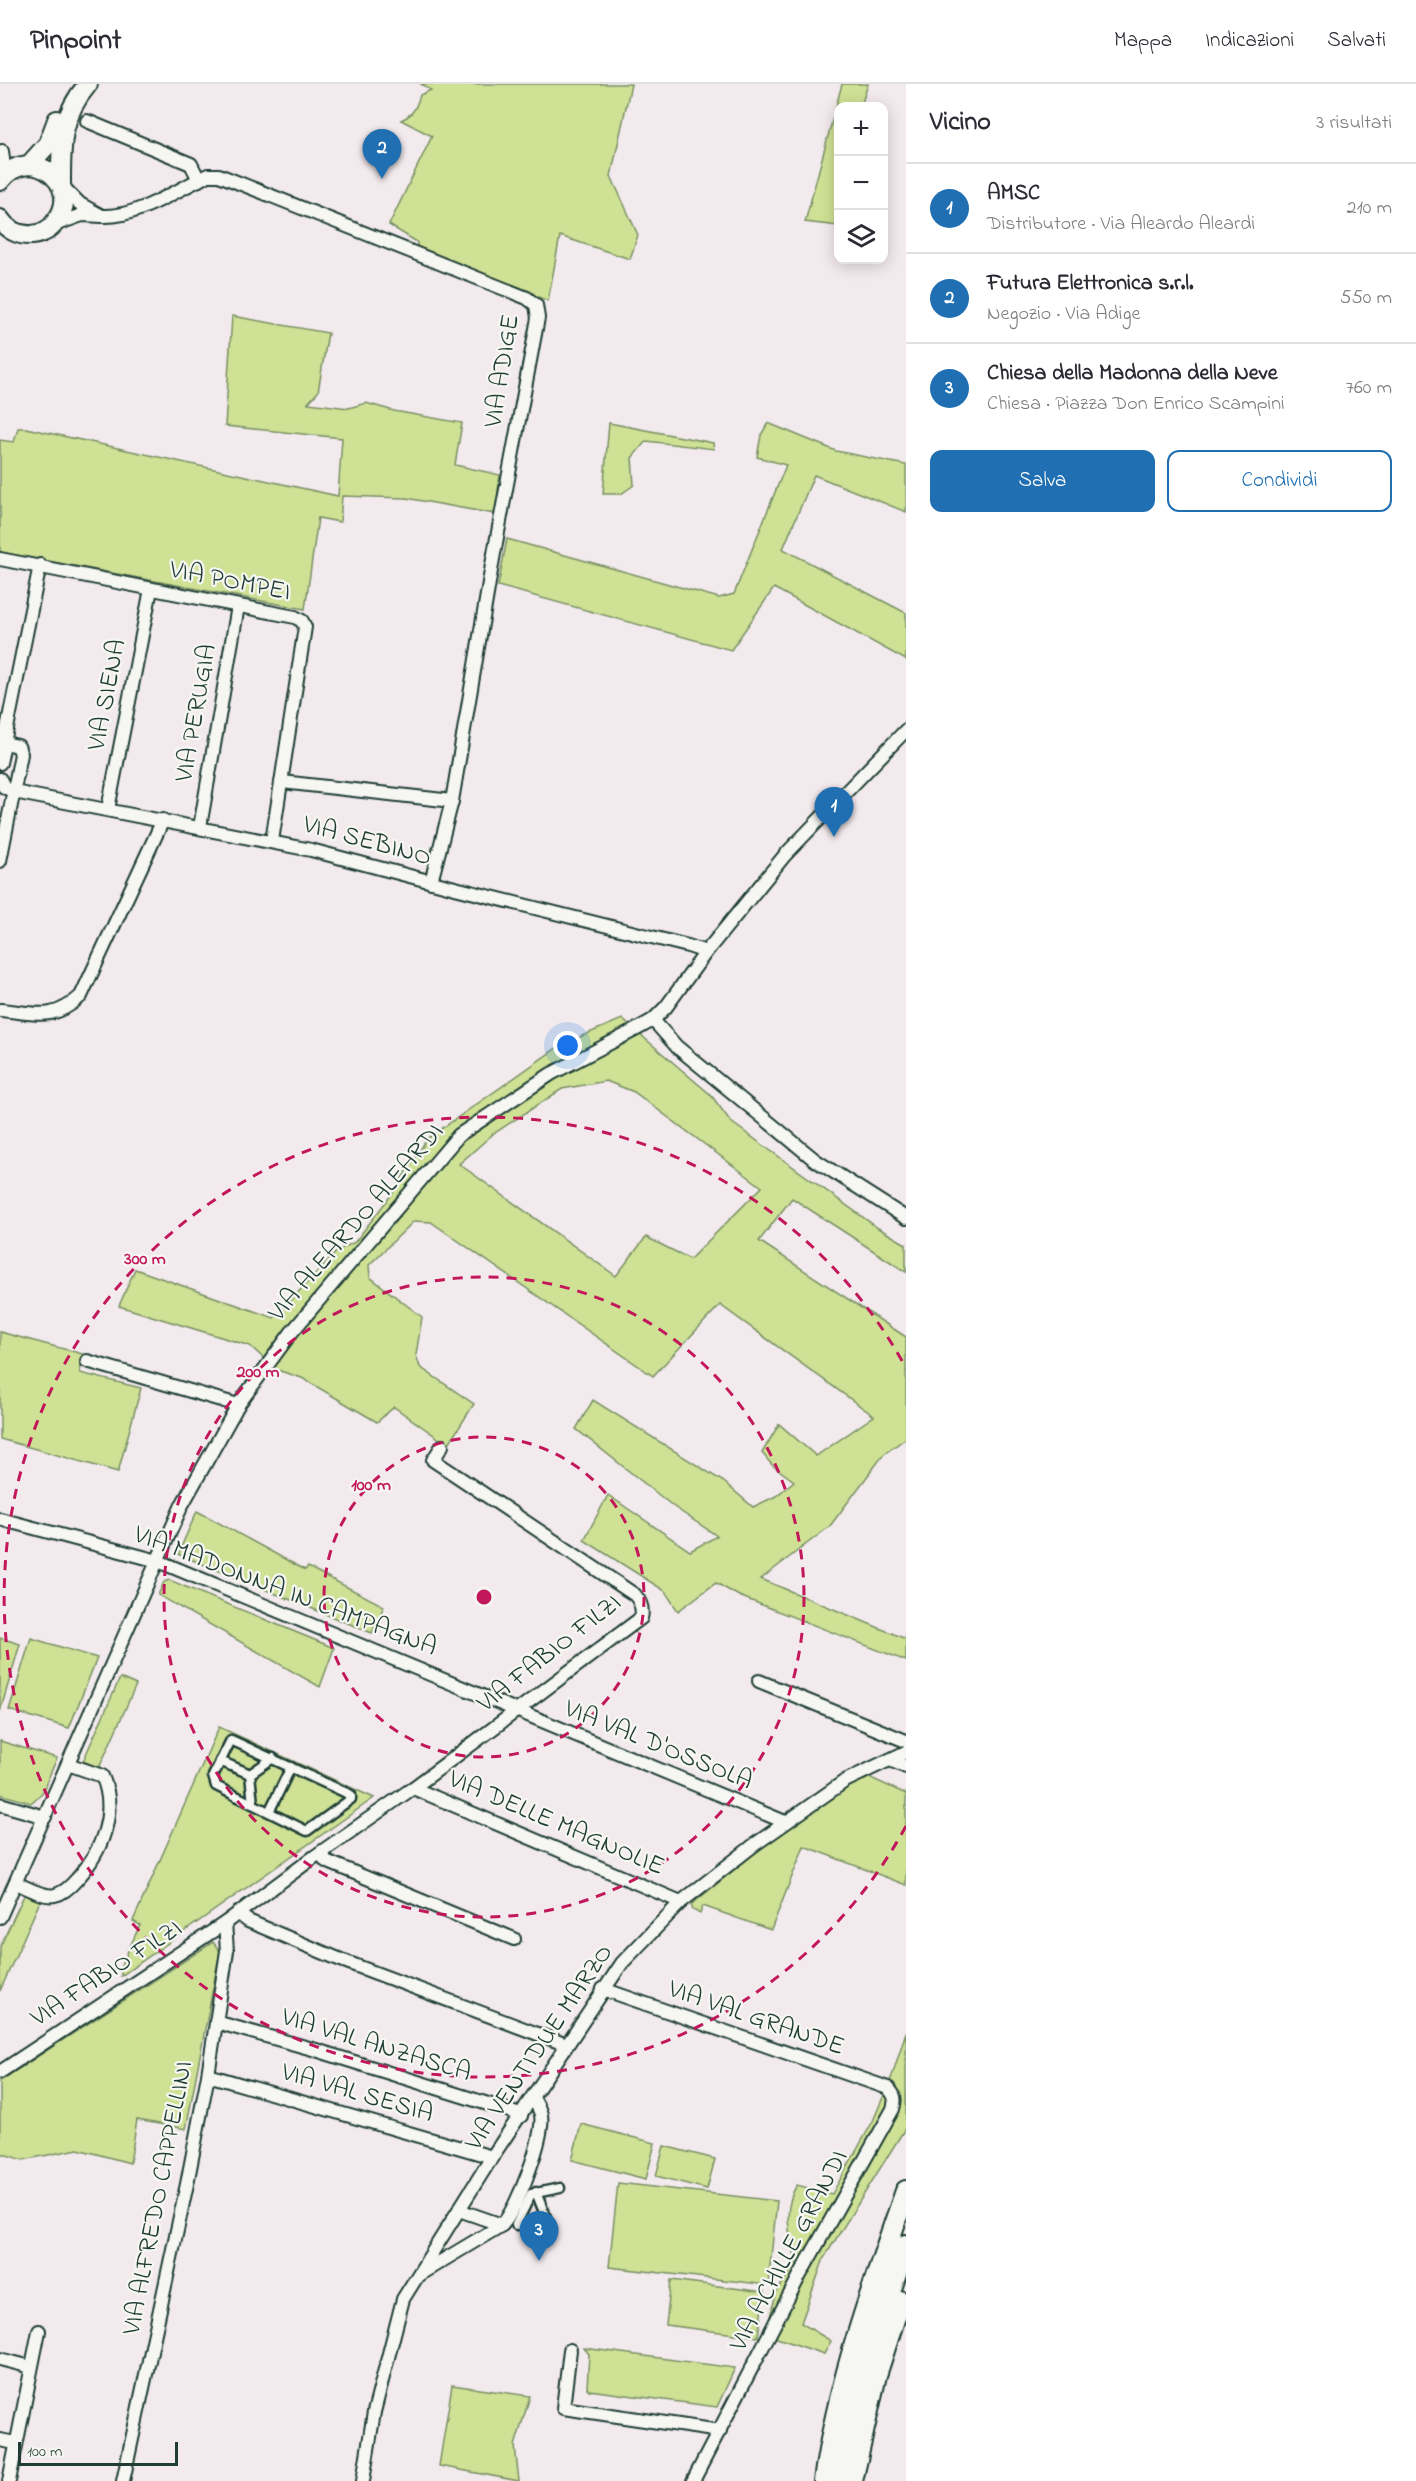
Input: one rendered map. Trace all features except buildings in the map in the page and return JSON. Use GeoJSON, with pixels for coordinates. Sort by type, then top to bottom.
{"type":"FeatureCollection","features":[{"type":"Feature","properties":{"kind":"highway"},"geometry":{"type":"LineString","coordinates":[[824,2481],[848,2368],[876,2275],[906,2191]]}},
{"type":"Feature","properties":{"kind":"highway"},"geometry":{"type":"LineString","coordinates":[[838,2481],[862,2372],[906,2245]]}},
{"type":"Feature","properties":{"kind":"highway"},"geometry":{"type":"LineString","coordinates":[[852,2481],[876,2375],[906,2283]]}},
{"type":"Feature","properties":{"kind":"highway"},"geometry":{"type":"LineString","coordinates":[[864,2481],[876,2421],[906,2323]]}},
{"type":"Feature","properties":{"kind":"main road"},"geometry":{"type":"LineString","coordinates":[[12,172],[48,144],[60,110],[76,84]]}},
{"type":"Feature","properties":{"kind":"main road"},"geometry":{"type":"LineString","coordinates":[[4,228],[33,235],[53,226],[60,217],[64,207],[61,185],[61,144],[65,121],[78,96],[88,84]]}},
{"type":"Feature","properties":{"kind":"main road"},"geometry":{"type":"LineString","coordinates":[[12,172],[49,171],[61,185]]}},
{"type":"Feature","properties":{"kind":"street"},"geometry":{"type":"LineString","coordinates":[[87,121],[191,164],[199,180]]}},
{"type":"Feature","properties":{"kind":"street"},"geometry":{"type":"LineString","coordinates":[[1,151],[12,172]]}},
{"type":"Feature","properties":{"kind":"street","name":"VIA ADIGE"},"geometry":{"type":"LineString","coordinates":[[53,226],[82,215],[115,217],[131,213],[213,174],[230,178],[527,298],[536,305],[538,318],[493,559],[452,801],[431,882]]}},
{"type":"Feature","properties":{"kind":"street"},"geometry":{"type":"LineString","coordinates":[[61,185],[80,204],[102,216]]}},
{"type":"Feature","properties":{"kind":"street","name":"VIA POMPEI"},"geometry":{"type":"LineString","coordinates":[[0,559],[40,565],[295,617],[302,621],[305,627],[272,841]]}},
{"type":"Feature","properties":{"kind":"street"},"geometry":{"type":"LineString","coordinates":[[0,763],[2,742],[40,565]]}},
{"type":"Feature","properties":{"kind":"street","name":"VIA SIENA"},"geometry":{"type":"LineString","coordinates":[[108,809],[151,589]]}},
{"type":"Feature","properties":{"kind":"street","name":"VIA PERUGIA"},"geometry":{"type":"LineString","coordinates":[[200,827],[238,606]]}},
{"type":"Feature","properties":{"kind":"street","name":"VIA ALEARDO ALEARDI"},"geometry":{"type":"LineString","coordinates":[[0,1917],[182,1505],[238,1405],[291,1333],[459,1136],[551,1074],[653,1020],[666,1007],[706,952],[785,855],[906,730]]}},
{"type":"Feature","properties":{"kind":"street"},"geometry":{"type":"LineString","coordinates":[[0,861],[21,754],[18,746],[2,742]]}},
{"type":"Feature","properties":{"kind":"street"},"geometry":{"type":"LineString","coordinates":[[0,779],[4,787],[14,792]]}},
{"type":"Feature","properties":{"kind":"street"},"geometry":{"type":"LineString","coordinates":[[282,782],[452,801]]}},
{"type":"Feature","properties":{"kind":"street","name":"VIA SEBINO"},"geometry":{"type":"LineString","coordinates":[[14,792],[272,841],[688,945],[706,952]]}},
{"type":"Feature","properties":{"kind":"street"},"geometry":{"type":"LineString","coordinates":[[0,1010],[54,1014],[68,1008],[81,996],[163,820]]}},
{"type":"Feature","properties":{"kind":"street"},"geometry":{"type":"LineString","coordinates":[[653,1020],[677,1047],[815,1160],[906,1218]]}},
{"type":"Feature","properties":{"kind":"street"},"geometry":{"type":"LineString","coordinates":[[87,1361],[238,1405]]}},
{"type":"Feature","properties":{"kind":"street","name":"VIA FABIO FILZI"},"geometry":{"type":"LineString","coordinates":[[0,2072],[225,1923],[413,1788],[641,1618],[639,1600],[433,1460],[442,1446]]}},
{"type":"Feature","properties":{"kind":"street","name":"VIA MADONNA IN CAMPAGNA"},"geometry":{"type":"LineString","coordinates":[[0,1519],[158,1561],[496,1700],[514,1711]]}},
{"type":"Feature","properties":{"kind":"street"},"geometry":{"type":"LineString","coordinates":[[759,1681],[906,1741]]}},
{"type":"Feature","properties":{"kind":"street","name":"VIA VAL D'OSSOLA"},"geometry":{"type":"LineString","coordinates":[[514,1711],[785,1822]]}},
{"type":"Feature","properties":{"kind":"street"},"geometry":{"type":"LineString","coordinates":[[231,1740],[273,1758],[351,1795],[351,1799],[307,1831],[216,1786],[213,1776],[231,1740]]}},
{"type":"Feature","properties":{"kind":"street","name":"VIA VENTIDUE MARZO"},"geometry":{"type":"LineString","coordinates":[[363,2481],[374,2412],[403,2299],[492,2157],[622,1962],[681,1902],[785,1822],[845,1781],[906,1752]]}},
{"type":"Feature","properties":{"kind":"street"},"geometry":{"type":"LineString","coordinates":[[250,1774],[273,1758]]}},
{"type":"Feature","properties":{"kind":"street"},"geometry":{"type":"LineString","coordinates":[[890,1760],[906,1767]]}},
{"type":"Feature","properties":{"kind":"street"},"geometry":{"type":"LineString","coordinates":[[220,1761],[250,1774]]}},
{"type":"Feature","properties":{"kind":"street"},"geometry":{"type":"LineString","coordinates":[[16,1883],[50,1896],[57,1895],[67,1890],[79,1877],[100,1846],[108,1816],[107,1787],[102,1776],[68,1764]]}},
{"type":"Feature","properties":{"kind":"street"},"geometry":{"type":"LineString","coordinates":[[269,1812],[291,1767]]}},
{"type":"Feature","properties":{"kind":"street"},"geometry":{"type":"LineString","coordinates":[[250,1774],[253,1804]]}},
{"type":"Feature","properties":{"kind":"street","name":"VIA DELLE MAGNOLIE"},"geometry":{"type":"LineString","coordinates":[[413,1788],[681,1902]]}},
{"type":"Feature","properties":{"kind":"street"},"geometry":{"type":"LineString","coordinates":[[0,1804],[45,1817]]}},
{"type":"Feature","properties":{"kind":"street"},"geometry":{"type":"LineString","coordinates":[[320,1853],[326,1861],[514,1939]]}},
{"type":"Feature","properties":{"kind":"street"},"geometry":{"type":"LineString","coordinates":[[238,1913],[248,1921],[341,1960],[567,2044]]}},
{"type":"Feature","properties":{"kind":"street","name":"VIA ALFREDO CAPPELLINI"},"geometry":{"type":"LineString","coordinates":[[123,2481],[208,2075],[227,1951],[225,1923]]}},
{"type":"Feature","properties":{"kind":"street","name":"VIA VAL GRANDE"},"geometry":{"type":"LineString","coordinates":[[603,1989],[888,2088],[893,2093]]}},
{"type":"Feature","properties":{"kind":"street","name":"VIA VAL ANZASCA"},"geometry":{"type":"LineString","coordinates":[[216,2022],[327,2053],[521,2116]]}},
{"type":"Feature","properties":{"kind":"street","name":"VIA VAL SESIA"},"geometry":{"type":"LineString","coordinates":[[208,2075],[492,2157]]}},
{"type":"Feature","properties":{"kind":"street","name":"VIA ACHILLE GRANDI"},"geometry":{"type":"LineString","coordinates":[[693,2481],[800,2275],[893,2109],[895,2100],[893,2093]]}},
{"type":"Feature","properties":{"kind":"street"},"geometry":{"type":"LineString","coordinates":[[417,2277],[502,2225],[516,2205],[535,2153],[542,2115],[533,2097]]}},
{"type":"Feature","properties":{"kind":"street"},"geometry":{"type":"LineString","coordinates":[[536,2192],[549,2225],[516,2225],[531,2194],[536,2192],[560,2188]]}},
{"type":"Feature","properties":{"kind":"street"},"geometry":{"type":"LineString","coordinates":[[459,2210],[502,2225]]}},
{"type":"Feature","properties":{"kind":"street"},"geometry":{"type":"LineString","coordinates":[[9,2481],[39,2331]]}},
{"type":"Feature","properties":{"kind":"street"},"geometry":{"type":"LineString","coordinates":[[570,2350],[563,2408],[720,2431]]}},
{"type":"Feature","properties":{"kind":"street"},"geometry":{"type":"LineString","coordinates":[[0,2359],[31,2367]]}},
{"type":"Feature","properties":{"kind":"street"},"geometry":{"type":"LineString","coordinates":[[0,2439],[15,2443]]}},
{"type":"Feature","properties":{"kind":"green space"},"geometry":{"type":"Polygon","coordinates":[[[421,84],[631,84],[611,176],[638,235],[630,259],[560,236],[548,301],[417,247],[417,242],[389,225],[432,136],[401,120],[413,110],[420,95],[431,90],[421,84]]]}},
{"type":"Feature","properties":{"kind":"green space"},"geometry":{"type":"Polygon","coordinates":[[[842,84],[868,84],[862,102],[837,102],[842,84]]]}},
{"type":"Feature","properties":{"kind":"green space"},"geometry":{"type":"Polygon","coordinates":[[[834,114],[834,226],[805,222],[834,114]]]}},
{"type":"Feature","properties":{"kind":"green space"},"geometry":{"type":"Polygon","coordinates":[[[232,316],[328,333],[318,392],[308,403],[349,408],[366,403],[394,411],[462,423],[455,465],[500,475],[495,514],[406,498],[342,496],[340,522],[318,518],[305,609],[0,552],[0,440],[14,442],[18,428],[338,496],[342,438],[225,426],[232,316]]]}},
{"type":"Feature","properties":{"kind":"green space"},"geometry":{"type":"Polygon","coordinates":[[[609,423],[713,443],[714,449],[646,441],[632,458],[634,485],[621,494],[603,494],[609,423]]]}},
{"type":"Feature","properties":{"kind":"green space"},"geometry":{"type":"Polygon","coordinates":[[[768,423],[836,451],[906,465],[906,512],[814,475],[783,549],[906,613],[906,660],[774,588],[731,650],[498,586],[507,539],[719,598],[734,594],[786,465],[757,457],[761,435],[768,423]]]}},
{"type":"Feature","properties":{"kind":"green space"},"geometry":{"type":"Polygon","coordinates":[[[622,1019],[711,1095],[731,1122],[878,1228],[906,1244],[906,1272],[792,1198],[759,1241],[906,1337],[906,1438],[884,1454],[830,1526],[761,1579],[906,1639],[906,1661],[739,1596],[716,1583],[678,1611],[665,1591],[584,1540],[608,1495],[690,1551],[717,1536],[674,1507],[576,1429],[593,1400],[724,1482],[753,1507],[776,1496],[794,1481],[772,1465],[762,1453],[779,1424],[816,1456],[874,1416],[720,1305],[653,1376],[431,1222],[414,1221],[369,1265],[370,1277],[422,1317],[416,1355],[420,1367],[474,1404],[448,1445],[394,1407],[377,1422],[302,1378],[277,1370],[250,1346],[119,1306],[135,1269],[274,1318],[337,1251],[355,1242],[392,1194],[427,1139],[561,1045],[622,1019]],[[606,1081],[562,1089],[493,1134],[459,1164],[616,1276],[646,1237],[690,1259],[762,1187],[634,1092],[606,1081]]]}},
{"type":"Feature","properties":{"kind":"green space"},"geometry":{"type":"Polygon","coordinates":[[[0,1332],[83,1354],[80,1373],[141,1388],[118,1472],[0,1439],[0,1332]]]}},
{"type":"Feature","properties":{"kind":"green space"},"geometry":{"type":"Polygon","coordinates":[[[197,1511],[305,1570],[308,1567],[384,1606],[372,1633],[178,1554],[197,1511]]]}},
{"type":"Feature","properties":{"kind":"green space"},"geometry":{"type":"Polygon","coordinates":[[[169,1580],[334,1648],[320,1687],[158,1595],[164,1582],[169,1580]]]}},
{"type":"Feature","properties":{"kind":"green space"},"geometry":{"type":"Polygon","coordinates":[[[0,1638],[20,1644],[0,1712],[0,1638]]]}},
{"type":"Feature","properties":{"kind":"green space"},"geometry":{"type":"Polygon","coordinates":[[[31,1638],[97,1658],[69,1728],[9,1710],[31,1638]]]}},
{"type":"Feature","properties":{"kind":"green space"},"geometry":{"type":"Polygon","coordinates":[[[120,1678],[136,1685],[99,1768],[83,1761],[120,1678]]]}},
{"type":"Feature","properties":{"kind":"green space"},"geometry":{"type":"Polygon","coordinates":[[[219,1727],[374,1798],[121,1976],[121,1966],[140,1925],[133,1921],[219,1727]]]}},
{"type":"Feature","properties":{"kind":"green space"},"geometry":{"type":"Polygon","coordinates":[[[0,1741],[57,1758],[42,1793],[31,1803],[0,1794],[0,1741]]]}},
{"type":"Feature","properties":{"kind":"green space"},"geometry":{"type":"Polygon","coordinates":[[[863,1777],[865,1780],[869,1777],[906,1794],[906,1885],[804,1846],[771,1930],[703,1906],[700,1914],[693,1910],[691,1905],[777,1835],[863,1777]]]}},
{"type":"Feature","properties":{"kind":"green space"},"geometry":{"type":"Polygon","coordinates":[[[26,1891],[41,1899],[0,1991],[0,1947],[26,1891]]]}},
{"type":"Feature","properties":{"kind":"green space"},"geometry":{"type":"Polygon","coordinates":[[[213,1942],[220,1951],[186,2129],[137,2120],[130,2163],[78,2149],[23,2160],[0,2153],[0,2081],[213,1942]]]}},
{"type":"Feature","properties":{"kind":"green space"},"geometry":{"type":"Polygon","coordinates":[[[906,2032],[906,2127],[824,2258],[801,2323],[831,2341],[824,2354],[765,2334],[777,2291],[797,2262],[788,2223],[792,2194],[797,2185],[832,2194],[873,2121],[892,2076],[906,2032]]]}},
{"type":"Feature","properties":{"kind":"green space"},"geometry":{"type":"Polygon","coordinates":[[[581,2124],[655,2143],[646,2179],[572,2160],[581,2124]]]}},
{"type":"Feature","properties":{"kind":"green space"},"geometry":{"type":"Polygon","coordinates":[[[664,2146],[715,2159],[707,2189],[656,2176],[664,2146]]]}},
{"type":"Feature","properties":{"kind":"green space"},"geometry":{"type":"Polygon","coordinates":[[[618,2183],[777,2201],[768,2285],[609,2267],[618,2183]]]}},
{"type":"Feature","properties":{"kind":"green space"},"geometry":{"type":"Polygon","coordinates":[[[671,2280],[764,2292],[758,2337],[666,2325],[671,2280]]]}},
{"type":"Feature","properties":{"kind":"green space"},"geometry":{"type":"Polygon","coordinates":[[[584,2348],[735,2368],[717,2407],[589,2390],[587,2388],[589,2354],[584,2348]]]}},
{"type":"Feature","properties":{"kind":"green space"},"geometry":{"type":"Polygon","coordinates":[[[452,2385],[530,2396],[515,2446],[519,2481],[439,2466],[452,2385]]]}},
{"type":"Feature","properties":{"kind":"place","name":"Futura Elettronica s.r.l."},"geometry":{"type":"Point","coordinates":[382,179]}},
{"type":"Feature","properties":{"kind":"place","name":"AMSC"},"geometry":{"type":"Point","coordinates":[834,837]}},
{"type":"Feature","properties":{"kind":"place","name":"Chiesa della Madonna della Neve"},"geometry":{"type":"Point","coordinates":[539,2261]}}]}
